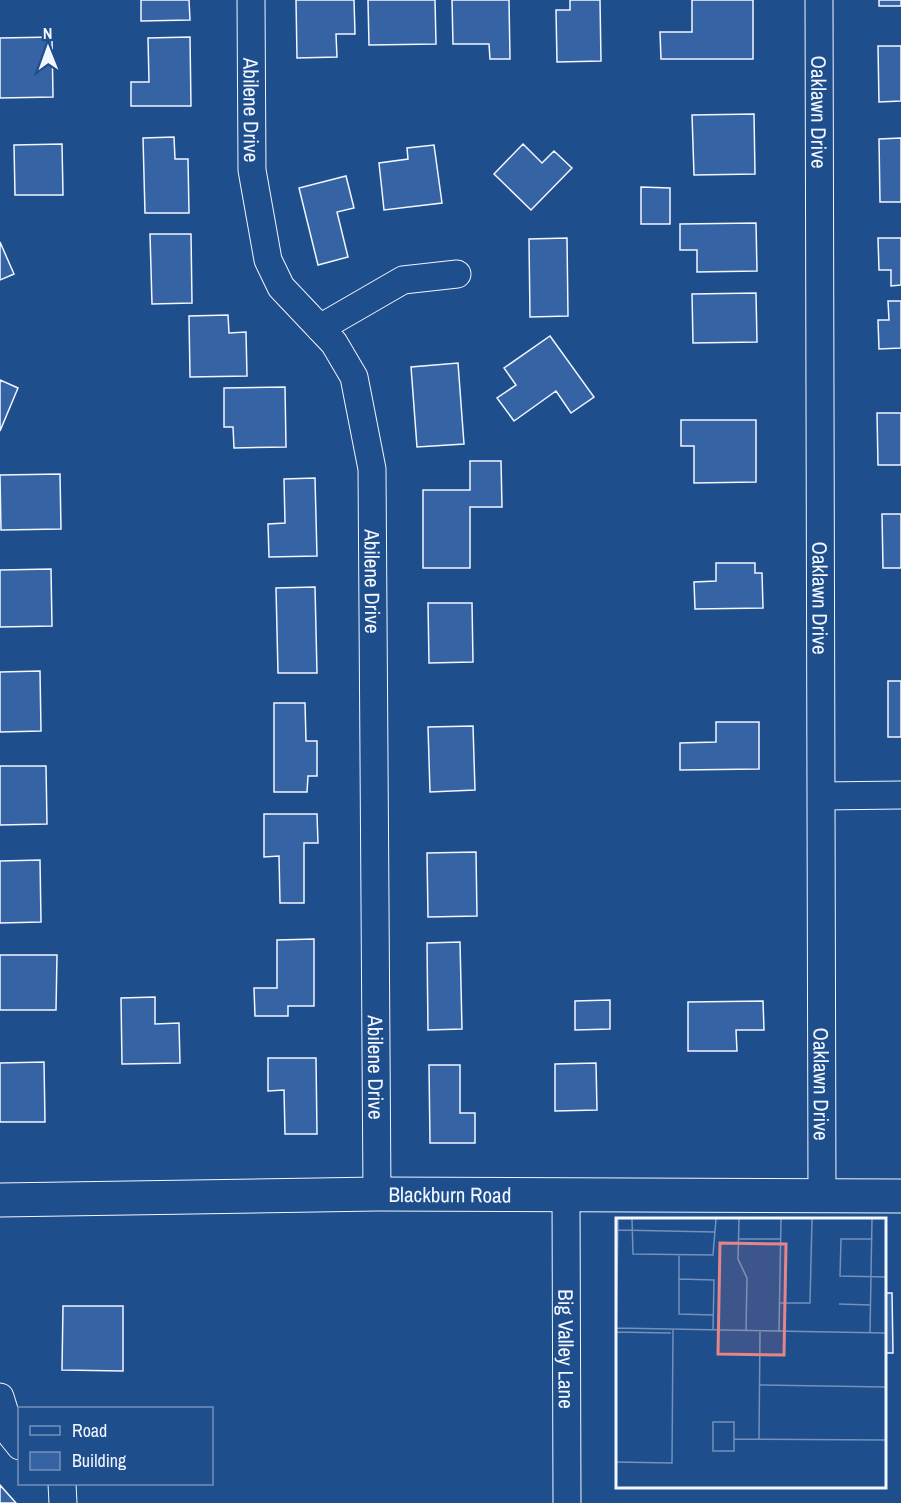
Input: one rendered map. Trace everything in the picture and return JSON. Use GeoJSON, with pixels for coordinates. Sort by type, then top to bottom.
{"type":"FeatureCollection","features":[{"type":"Feature","properties":{"kind":"main road","name":"Blackburn Road"},"geometry":{"type":"LineString","coordinates":[[0,1200],[378,1194],[822,1198],[901,1196]]}},
{"type":"Feature","properties":{"kind":"street","name":"Abilene Drive"},"geometry":{"type":"LineString","coordinates":[[251,0],[252,170],[258,217],[268,260],[281,287],[334,343],[354,376],[372,470],[378,1194]]}},
{"type":"Feature","properties":{"kind":"street","name":"Oaklawn Drive"},"geometry":{"type":"LineString","coordinates":[[819,0],[822,1198]]}},
{"type":"Feature","properties":{"kind":"street"},"geometry":{"type":"LineString","coordinates":[[320,328],[403,280],[457,274]]}},
{"type":"Feature","properties":{"kind":"street"},"geometry":{"type":"LineString","coordinates":[[822,796],[901,795]]}},
{"type":"Feature","properties":{"kind":"street","name":"Big Valley Lane"},"geometry":{"type":"LineString","coordinates":[[566,1195],[567,1503]]}},
{"type":"Feature","properties":{"kind":"street"},"geometry":{"type":"LineString","coordinates":[[0,1397],[12,1436],[18,1444]]}},
{"type":"Feature","properties":{"kind":"street"},"geometry":{"type":"LineString","coordinates":[[62,1485],[63,1503]]}},
{"type":"Feature","properties":{"kind":"building"},"geometry":{"type":"Polygon","coordinates":[[[141,0],[189,0],[190,20],[141,21],[141,0]]]}},
{"type":"Feature","properties":{"kind":"building"},"geometry":{"type":"Polygon","coordinates":[[[296,0],[354,0],[355,34],[336,34],[337,57],[297,58],[296,0]]]}},
{"type":"Feature","properties":{"kind":"building"},"geometry":{"type":"Polygon","coordinates":[[[368,0],[435,0],[436,44],[369,45],[368,0]]]}},
{"type":"Feature","properties":{"kind":"building"},"geometry":{"type":"Polygon","coordinates":[[[452,0],[509,0],[510,59],[490,59],[489,44],[453,44],[452,0]]]}},
{"type":"Feature","properties":{"kind":"building"},"geometry":{"type":"Polygon","coordinates":[[[570,0],[600,0],[601,61],[557,62],[556,10],[570,10],[570,0]]]}},
{"type":"Feature","properties":{"kind":"building"},"geometry":{"type":"Polygon","coordinates":[[[692,0],[753,0],[753,59],[661,59],[660,32],[692,32],[692,0]]]}},
{"type":"Feature","properties":{"kind":"building"},"geometry":{"type":"Polygon","coordinates":[[[879,0],[901,0],[901,6],[879,6],[879,0]]]}},
{"type":"Feature","properties":{"kind":"building"},"geometry":{"type":"Polygon","coordinates":[[[52,37],[53,97],[0,98],[0,38],[52,37]]]}},
{"type":"Feature","properties":{"kind":"building"},"geometry":{"type":"Polygon","coordinates":[[[190,37],[191,106],[131,106],[131,82],[149,82],[148,38],[190,37]]]}},
{"type":"Feature","properties":{"kind":"building"},"geometry":{"type":"Polygon","coordinates":[[[878,46],[901,46],[901,101],[879,102],[878,46]]]}},
{"type":"Feature","properties":{"kind":"building"},"geometry":{"type":"Polygon","coordinates":[[[754,114],[755,174],[694,175],[692,115],[754,114]]]}},
{"type":"Feature","properties":{"kind":"building"},"geometry":{"type":"Polygon","coordinates":[[[174,137],[175,159],[188,159],[189,213],[145,213],[143,138],[174,137]]]}},
{"type":"Feature","properties":{"kind":"building"},"geometry":{"type":"Polygon","coordinates":[[[901,138],[901,202],[880,202],[879,139],[901,138]]]}},
{"type":"Feature","properties":{"kind":"building"},"geometry":{"type":"Polygon","coordinates":[[[62,144],[63,195],[15,195],[14,145],[62,144]]]}},
{"type":"Feature","properties":{"kind":"building"},"geometry":{"type":"Polygon","coordinates":[[[523,144],[542,163],[554,151],[572,168],[531,210],[494,174],[523,144]]]}},
{"type":"Feature","properties":{"kind":"building"},"geometry":{"type":"Polygon","coordinates":[[[434,145],[442,203],[384,210],[379,163],[408,159],[407,148],[434,145]]]}},
{"type":"Feature","properties":{"kind":"building"},"geometry":{"type":"Polygon","coordinates":[[[346,176],[354,208],[337,212],[348,257],[318,265],[299,188],[346,176]]]}},
{"type":"Feature","properties":{"kind":"building"},"geometry":{"type":"Polygon","coordinates":[[[641,187],[670,188],[670,224],[641,224],[641,187]]]}},
{"type":"Feature","properties":{"kind":"building"},"geometry":{"type":"Polygon","coordinates":[[[756,223],[757,271],[697,272],[697,250],[680,250],[680,224],[756,223]]]}},
{"type":"Feature","properties":{"kind":"building"},"geometry":{"type":"Polygon","coordinates":[[[150,234],[191,234],[192,303],[152,304],[150,234]]]}},
{"type":"Feature","properties":{"kind":"building"},"geometry":{"type":"Polygon","coordinates":[[[567,238],[568,316],[530,317],[529,239],[567,238]]]}},
{"type":"Feature","properties":{"kind":"building"},"geometry":{"type":"Polygon","coordinates":[[[878,238],[901,238],[901,285],[891,286],[891,270],[879,270],[878,238]]]}},
{"type":"Feature","properties":{"kind":"building"},"geometry":{"type":"Polygon","coordinates":[[[0,242],[14,274],[0,280],[0,242]]]}},
{"type":"Feature","properties":{"kind":"building"},"geometry":{"type":"Polygon","coordinates":[[[756,293],[757,342],[693,343],[692,294],[756,293]]]}},
{"type":"Feature","properties":{"kind":"building"},"geometry":{"type":"Polygon","coordinates":[[[888,301],[901,301],[901,348],[879,349],[878,320],[889,320],[888,301]]]}},
{"type":"Feature","properties":{"kind":"building"},"geometry":{"type":"Polygon","coordinates":[[[228,315],[229,333],[246,332],[247,376],[190,377],[189,316],[228,315]]]}},
{"type":"Feature","properties":{"kind":"building"},"geometry":{"type":"Polygon","coordinates":[[[550,336],[594,397],[571,413],[556,391],[514,421],[497,398],[516,385],[504,368],[550,336]]]}},
{"type":"Feature","properties":{"kind":"building"},"geometry":{"type":"Polygon","coordinates":[[[458,363],[464,444],[417,447],[411,367],[458,363]]]}},
{"type":"Feature","properties":{"kind":"building"},"geometry":{"type":"Polygon","coordinates":[[[0,380],[18,388],[0,431],[0,380]]]}},
{"type":"Feature","properties":{"kind":"building"},"geometry":{"type":"Polygon","coordinates":[[[285,387],[286,447],[234,448],[233,427],[224,427],[224,388],[285,387]]]}},
{"type":"Feature","properties":{"kind":"building"},"geometry":{"type":"Polygon","coordinates":[[[877,413],[901,413],[901,465],[878,465],[877,413]]]}},
{"type":"Feature","properties":{"kind":"building"},"geometry":{"type":"Polygon","coordinates":[[[681,420],[756,420],[756,482],[694,483],[694,446],[681,446],[681,420]]]}},
{"type":"Feature","properties":{"kind":"building"},"geometry":{"type":"Polygon","coordinates":[[[470,461],[501,461],[502,507],[470,507],[470,568],[423,568],[423,490],[470,490],[470,461]]]}},
{"type":"Feature","properties":{"kind":"building"},"geometry":{"type":"Polygon","coordinates":[[[60,474],[61,529],[1,530],[0,475],[60,474]]]}},
{"type":"Feature","properties":{"kind":"building"},"geometry":{"type":"Polygon","coordinates":[[[315,478],[317,556],[269,557],[268,524],[285,523],[284,479],[315,478]]]}},
{"type":"Feature","properties":{"kind":"building"},"geometry":{"type":"Polygon","coordinates":[[[882,514],[901,514],[901,568],[883,568],[882,514]]]}},
{"type":"Feature","properties":{"kind":"building"},"geometry":{"type":"Polygon","coordinates":[[[716,563],[755,563],[755,573],[762,573],[763,608],[695,609],[694,582],[716,581],[716,563]]]}},
{"type":"Feature","properties":{"kind":"building"},"geometry":{"type":"Polygon","coordinates":[[[51,569],[52,626],[0,627],[0,570],[51,569]]]}},
{"type":"Feature","properties":{"kind":"building"},"geometry":{"type":"Polygon","coordinates":[[[315,587],[317,673],[278,673],[276,588],[315,587]]]}},
{"type":"Feature","properties":{"kind":"building"},"geometry":{"type":"Polygon","coordinates":[[[428,603],[472,603],[473,662],[429,663],[428,603]]]}},
{"type":"Feature","properties":{"kind":"building"},"geometry":{"type":"Polygon","coordinates":[[[40,671],[41,731],[0,732],[0,672],[40,671]]]}},
{"type":"Feature","properties":{"kind":"building"},"geometry":{"type":"Polygon","coordinates":[[[888,681],[901,681],[901,737],[888,737],[888,681]]]}},
{"type":"Feature","properties":{"kind":"building"},"geometry":{"type":"Polygon","coordinates":[[[274,703],[305,703],[306,741],[317,741],[317,776],[308,776],[307,792],[274,792],[274,703]]]}},
{"type":"Feature","properties":{"kind":"building"},"geometry":{"type":"Polygon","coordinates":[[[716,722],[759,722],[759,769],[680,770],[680,743],[716,742],[716,722]]]}},
{"type":"Feature","properties":{"kind":"building"},"geometry":{"type":"Polygon","coordinates":[[[473,726],[475,790],[430,792],[428,727],[473,726]]]}},
{"type":"Feature","properties":{"kind":"building"},"geometry":{"type":"Polygon","coordinates":[[[0,766],[46,766],[47,824],[0,825],[0,766]]]}},
{"type":"Feature","properties":{"kind":"building"},"geometry":{"type":"Polygon","coordinates":[[[264,814],[317,814],[318,843],[304,843],[304,903],[280,903],[279,856],[264,857],[264,814]]]}},
{"type":"Feature","properties":{"kind":"building"},"geometry":{"type":"Polygon","coordinates":[[[476,852],[477,916],[428,917],[427,853],[476,852]]]}},
{"type":"Feature","properties":{"kind":"building"},"geometry":{"type":"Polygon","coordinates":[[[40,860],[41,922],[0,923],[0,861],[40,860]]]}},
{"type":"Feature","properties":{"kind":"building"},"geometry":{"type":"Polygon","coordinates":[[[314,939],[314,1006],[288,1006],[288,1016],[255,1016],[254,988],[277,988],[277,940],[314,939]]]}},
{"type":"Feature","properties":{"kind":"building"},"geometry":{"type":"Polygon","coordinates":[[[460,942],[462,1029],[428,1030],[427,943],[460,942]]]}},
{"type":"Feature","properties":{"kind":"building"},"geometry":{"type":"Polygon","coordinates":[[[0,955],[57,955],[56,1010],[0,1010],[0,955]]]}},
{"type":"Feature","properties":{"kind":"building"},"geometry":{"type":"Polygon","coordinates":[[[155,997],[155,1024],[179,1023],[180,1063],[122,1064],[121,998],[155,997]]]}},
{"type":"Feature","properties":{"kind":"building"},"geometry":{"type":"Polygon","coordinates":[[[610,1000],[610,1029],[575,1030],[575,1001],[610,1000]]]}},
{"type":"Feature","properties":{"kind":"building"},"geometry":{"type":"Polygon","coordinates":[[[763,1001],[764,1030],[736,1030],[737,1051],[688,1051],[688,1002],[763,1001]]]}},
{"type":"Feature","properties":{"kind":"building"},"geometry":{"type":"Polygon","coordinates":[[[268,1058],[316,1058],[317,1134],[285,1134],[284,1090],[268,1091],[268,1058]]]}},
{"type":"Feature","properties":{"kind":"building"},"geometry":{"type":"Polygon","coordinates":[[[44,1062],[45,1122],[0,1122],[0,1063],[44,1062]]]}},
{"type":"Feature","properties":{"kind":"building"},"geometry":{"type":"Polygon","coordinates":[[[596,1063],[597,1110],[555,1111],[555,1064],[596,1063]]]}},
{"type":"Feature","properties":{"kind":"building"},"geometry":{"type":"Polygon","coordinates":[[[429,1065],[460,1065],[460,1113],[475,1113],[475,1143],[430,1143],[429,1065]]]}},
{"type":"Feature","properties":{"kind":"building"},"geometry":{"type":"Polygon","coordinates":[[[886,1293],[892,1293],[893,1353],[886,1353],[886,1293]]]}},
{"type":"Feature","properties":{"kind":"building"},"geometry":{"type":"Polygon","coordinates":[[[63,1306],[123,1306],[123,1371],[62,1370],[63,1306]]]}},
{"type":"Feature","properties":{"kind":"building"},"geometry":{"type":"Polygon","coordinates":[[[0,1485],[16,1503],[0,1503],[0,1485]]]}}]}
